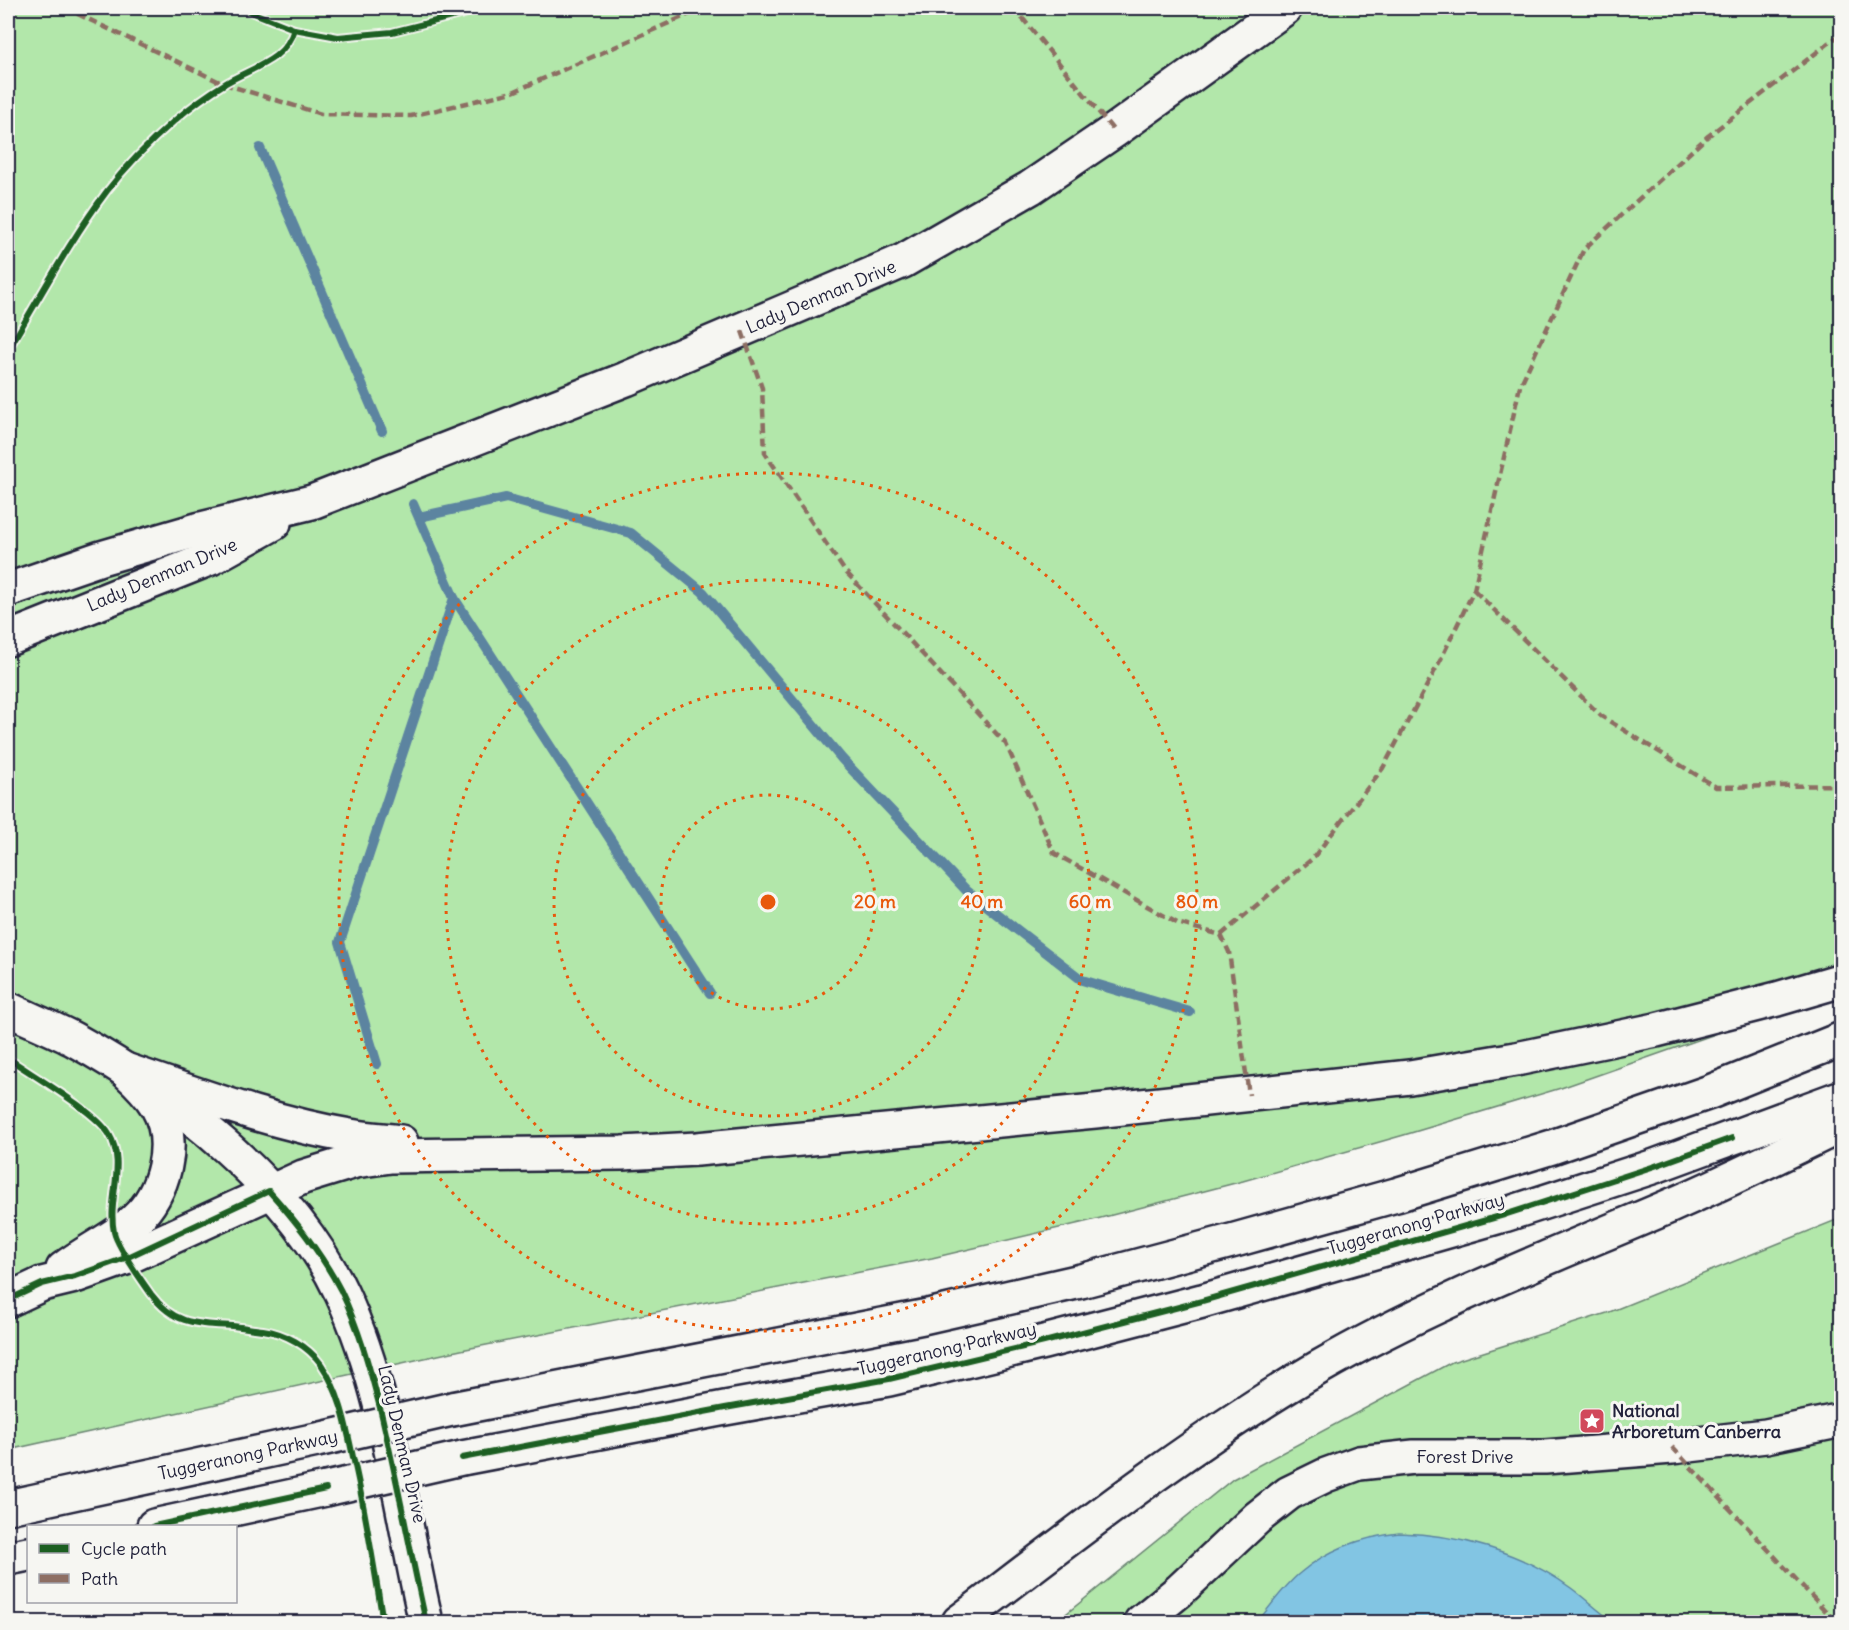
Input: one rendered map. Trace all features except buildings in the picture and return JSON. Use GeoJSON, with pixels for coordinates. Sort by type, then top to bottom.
{"type":"FeatureCollection","features":[{"type":"Feature","properties":{"kind":"main road","name":"Lady Denman Drive"},"geometry":{"type":"LineString","coordinates":[[8,590],[101,558],[186,533],[312,502],[626,379],[903,261],[1030,188],[1285,8]]}},
{"type":"Feature","properties":{"kind":"main road","name":"Lady Denman Drive"},"geometry":{"type":"LineString","coordinates":[[8,639],[211,558],[312,502]]}},
{"type":"Feature","properties":{"kind":"main road"},"geometry":{"type":"LineString","coordinates":[[42,1284],[75,1276],[128,1257],[269,1191],[333,1166],[355,1161],[391,1156],[622,1153],[697,1149],[1107,1110],[1410,1077],[1516,1059],[1656,1030],[1842,980]]}},
{"type":"Feature","properties":{"kind":"main road","name":"Lady Denman Drive"},"geometry":{"type":"LineString","coordinates":[[8,988],[30,1008],[72,1038],[167,1098],[220,1142],[269,1191],[294,1220],[329,1270],[341,1293],[361,1344],[391,1455],[426,1623]]}},
{"type":"Feature","properties":{"kind":"main road","name":"Lady Denman Drive"},"geometry":{"type":"LineString","coordinates":[[8,1008],[72,1038]]}},
{"type":"Feature","properties":{"kind":"main road","name":"Tuggeranong Parkway"},"geometry":{"type":"LineString","coordinates":[[8,1507],[452,1409],[923,1317],[1081,1281],[1407,1191],[1552,1147],[1710,1092],[1842,1039]]}},
{"type":"Feature","properties":{"kind":"main road"},"geometry":{"type":"LineString","coordinates":[[125,1070],[236,1107],[350,1136],[499,1154]]}},
{"type":"Feature","properties":{"kind":"main road"},"geometry":{"type":"LineString","coordinates":[[8,1300],[42,1284],[135,1220],[149,1206],[160,1185],[166,1142],[163,1119],[148,1093],[125,1070]]}},
{"type":"Feature","properties":{"kind":"main road","name":"Tuggeranong Parkway"},"geometry":{"type":"LineString","coordinates":[[163,1525],[462,1458],[889,1379],[1044,1342],[1191,1304],[1504,1215],[1655,1166],[1842,1097]]}},
{"type":"Feature","properties":{"kind":"main road"},"geometry":{"type":"LineString","coordinates":[[959,1623],[1132,1490],[1252,1409],[1318,1368],[1469,1290],[1673,1205],[1842,1125]]}},
{"type":"Feature","properties":{"kind":"main road","name":"Forest Drive"},"geometry":{"type":"LineString","coordinates":[[1141,1623],[1257,1518],[1289,1493],[1326,1475],[1359,1463],[1414,1457],[1545,1457],[1672,1447],[1766,1436],[1842,1420]]}},
{"type":"Feature","properties":{"kind":"main road"},"geometry":{"type":"LineString","coordinates":[[8,1558],[27,1554]]}},
{"type":"Feature","properties":{"kind":"green space"},"geometry":{"type":"Polygon","coordinates":[[[8,8],[1841,8],[1841,983],[1718,1033],[1561,1088],[1243,1181],[1089,1221],[932,1258],[461,1350],[8,1450],[8,8]]]}},
{"type":"Feature","properties":{"kind":"green space","name":"National Arboretum Canberra"},"geometry":{"type":"Polygon","coordinates":[[[1841,1218],[1841,1622],[1056,1622],[1233,1479],[1452,1362],[1607,1313],[1841,1218]]]}},
{"type":"Feature","properties":{"kind":"water"},"geometry":{"type":"Polygon","coordinates":[[[1399,1533],[1444,1537],[1511,1555],[1571,1588],[1614,1622],[1257,1622],[1294,1578],[1322,1557],[1359,1541],[1399,1533]]]}},
{"type":"Feature","properties":{"kind":"waterway"},"geometry":{"type":"LineString","coordinates":[[260,148],[382,431]]}},
{"type":"Feature","properties":{"kind":"waterway"},"geometry":{"type":"LineString","coordinates":[[419,517],[506,498],[631,533],[703,592],[842,759],[967,891],[1082,980],[1190,1012]]}},
{"type":"Feature","properties":{"kind":"waterway"},"geometry":{"type":"LineString","coordinates":[[377,1064],[340,942],[454,598],[413,504]]}},
{"type":"Feature","properties":{"kind":"waterway"},"geometry":{"type":"LineString","coordinates":[[454,598],[710,993]]}},
{"type":"Feature","properties":{"kind":"marked path"},"geometry":{"type":"LineString","coordinates":[[65,8],[224,84],[321,114],[411,116],[513,92],[703,8]]}},
{"type":"Feature","properties":{"kind":"marked path"},"geometry":{"type":"LineString","coordinates":[[1012,8],[1114,131]]}},
{"type":"Feature","properties":{"kind":"marked path"},"geometry":{"type":"LineString","coordinates":[[1221,935],[1313,858],[1383,768],[1441,659],[1474,590],[1520,386],[1584,249],[1708,136],[1842,33]]}},
{"type":"Feature","properties":{"kind":"marked path"},"geometry":{"type":"LineString","coordinates":[[742,331],[762,388],[765,453],[844,570],[1006,744],[1054,853],[1177,923],[1221,935],[1229,952],[1249,1095]]}},
{"type":"Feature","properties":{"kind":"marked path"},"geometry":{"type":"LineString","coordinates":[[1474,590],[1601,716],[1716,787],[1842,785]]}},
{"type":"Feature","properties":{"kind":"marked path"},"geometry":{"type":"LineString","coordinates":[[1672,1447],[1836,1622]]}},
{"type":"Feature","properties":{"kind":"cycle path"},"geometry":{"type":"LineString","coordinates":[[241,8],[294,29],[338,37],[392,32],[487,8]]}},
{"type":"Feature","properties":{"kind":"cycle path"},"geometry":{"type":"LineString","coordinates":[[8,350],[80,229],[107,191],[139,154],[192,106],[226,83],[276,56],[290,40],[294,29]]}},
{"type":"Feature","properties":{"kind":"cycle path"},"geometry":{"type":"LineString","coordinates":[[8,1058],[77,1104],[109,1134],[114,1145],[117,1169],[113,1207],[114,1232],[130,1264],[151,1294],[168,1312],[197,1323],[280,1334],[303,1346],[321,1364],[338,1397],[348,1432],[366,1519],[383,1622]]}},
{"type":"Feature","properties":{"kind":"cycle path"},"geometry":{"type":"LineString","coordinates":[[462,1458],[889,1379],[1044,1342],[1202,1301],[1504,1215],[1655,1166],[1732,1138]]}},
{"type":"Feature","properties":{"kind":"cycle path"},"geometry":{"type":"LineString","coordinates":[[8,1300],[42,1284],[75,1276],[128,1257],[269,1191],[326,1264],[341,1291],[359,1334],[380,1408],[426,1622]]}},
{"type":"Feature","properties":{"kind":"cycle path"},"geometry":{"type":"LineString","coordinates":[[159,1525],[326,1489]]}},
{"type":"Feature","properties":{"kind":"place","name":"National Arboretum Canberra"},"geometry":{"type":"Point","coordinates":[1592,1421]}}]}
